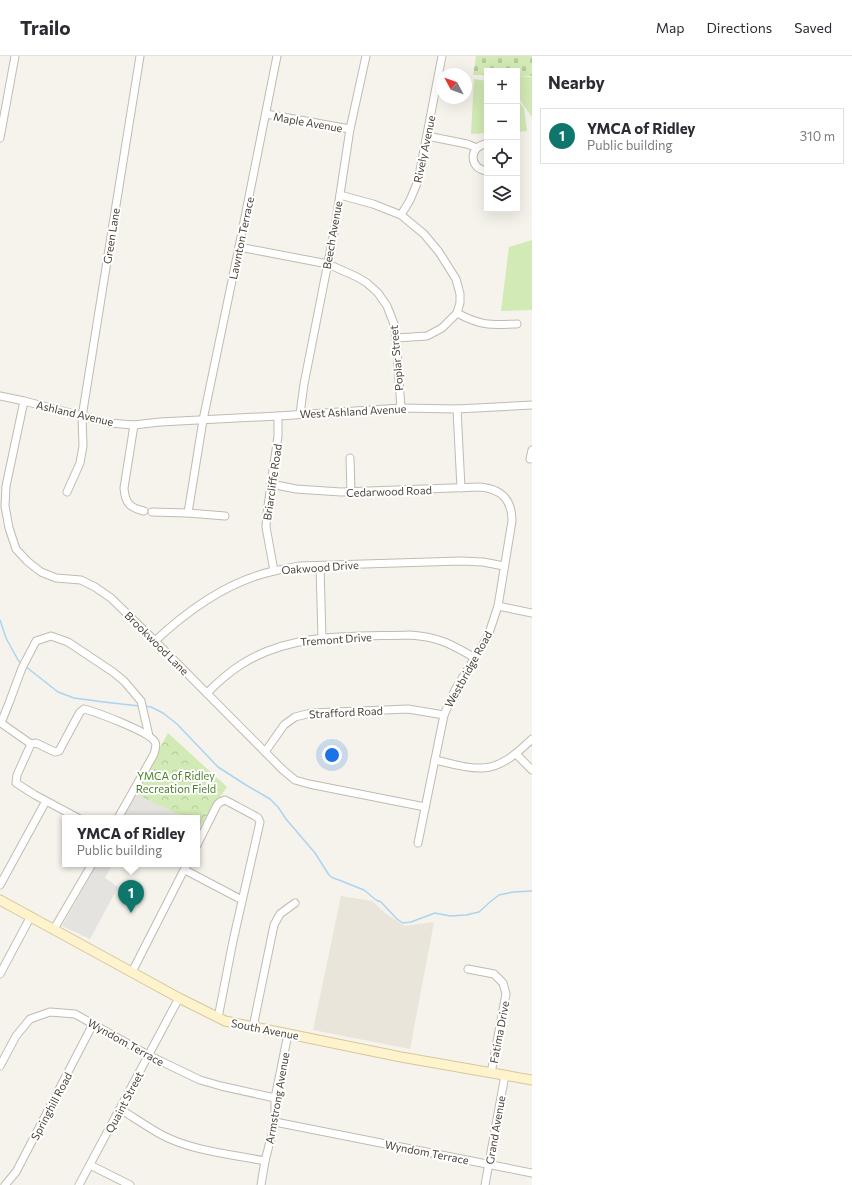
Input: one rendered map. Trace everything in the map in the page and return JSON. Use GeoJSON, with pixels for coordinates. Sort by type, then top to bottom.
{"type":"FeatureCollection","features":[{"type":"Feature","properties":{"kind":"street"},"geometry":{"type":"LineString","coordinates":[[0,138],[15,56]]}},
{"type":"Feature","properties":{"kind":"street","name":"Green Lane"},"geometry":{"type":"LineString","coordinates":[[67,492],[80,463],[83,446],[82,417],[140,56]]}},
{"type":"Feature","properties":{"kind":"street","name":"Lawnton Terrace"},"geometry":{"type":"LineString","coordinates":[[188,513],[203,420],[240,246],[276,56]]}},
{"type":"Feature","properties":{"kind":"street","name":"Beech Avenue"},"geometry":{"type":"LineString","coordinates":[[300,414],[304,384],[328,264],[350,130],[366,56]]}},
{"type":"Feature","properties":{"kind":"street","name":"Rively Avenue"},"geometry":{"type":"LineString","coordinates":[[401,215],[410,200],[418,181],[442,56]]}},
{"type":"Feature","properties":{"kind":"street","name":"Maple Avenue"},"geometry":{"type":"LineString","coordinates":[[266,114],[350,130]]}},
{"type":"Feature","properties":{"kind":"street"},"geometry":{"type":"LineString","coordinates":[[427,136],[467,144],[477,148]]}},
{"type":"Feature","properties":{"kind":"street"},"geometry":{"type":"LineString","coordinates":[[484,145],[477,148],[473,155],[474,163],[480,169],[484,170]]}},
{"type":"Feature","properties":{"kind":"street"},"geometry":{"type":"LineString","coordinates":[[340,195],[373,204],[401,215],[424,234],[439,252],[456,279],[460,294],[460,303],[457,313],[442,328],[427,336],[396,338]]}},
{"type":"Feature","properties":{"kind":"street","name":"Poplar Street"},"geometry":{"type":"LineString","coordinates":[[240,246],[328,264],[357,277],[367,283],[378,293],[391,314],[396,338],[400,408]]}},
{"type":"Feature","properties":{"kind":"street"},"geometry":{"type":"LineString","coordinates":[[457,313],[471,320],[484,324],[517,324]]}},
{"type":"Feature","properties":{"kind":"street","name":"Ashland Avenue"},"geometry":{"type":"LineString","coordinates":[[0,396],[109,423],[134,425],[174,421]]}},
{"type":"Feature","properties":{"kind":"street","name":"Brookwood Lane"},"geometry":{"type":"LineString","coordinates":[[24,401],[6,486],[5,506],[9,528],[16,548],[26,561],[41,572],[56,578],[81,580],[96,587],[111,598],[289,776],[301,782],[425,807]]}},
{"type":"Feature","properties":{"kind":"street","name":"West Ashland Avenue"},"geometry":{"type":"LineString","coordinates":[[174,421],[400,408],[457,409],[532,405]]}},
{"type":"Feature","properties":{"kind":"street"},"geometry":{"type":"LineString","coordinates":[[457,409],[461,488]]}},
{"type":"Feature","properties":{"kind":"street","name":"Briarcliffe Road"},"geometry":{"type":"LineString","coordinates":[[274,571],[266,527],[278,436],[278,416]]}},
{"type":"Feature","properties":{"kind":"street"},"geometry":{"type":"LineString","coordinates":[[134,425],[124,488],[124,495],[130,505],[135,509],[148,512],[225,516]]}},
{"type":"Feature","properties":{"kind":"street"},"geometry":{"type":"LineString","coordinates":[[530,459],[532,450]]}},
{"type":"Feature","properties":{"kind":"street"},"geometry":{"type":"LineString","coordinates":[[350,458],[351,492]]}},
{"type":"Feature","properties":{"kind":"street","name":"Cedarwood Road"},"geometry":{"type":"LineString","coordinates":[[271,484],[296,489],[341,492],[488,487],[498,491],[504,497]]}},
{"type":"Feature","properties":{"kind":"street","name":"Westbridge Road"},"geometry":{"type":"LineString","coordinates":[[418,842],[444,716],[455,690],[488,636],[498,606],[512,521],[511,507],[504,497]]}},
{"type":"Feature","properties":{"kind":"street","name":"Oakwood Drive"},"geometry":{"type":"LineString","coordinates":[[155,641],[189,611],[213,595],[242,581],[274,571],[299,566],[461,561],[483,562],[504,566]]}},
{"type":"Feature","properties":{"kind":"street"},"geometry":{"type":"LineString","coordinates":[[320,566],[322,638]]}},
{"type":"Feature","properties":{"kind":"street"},"geometry":{"type":"LineString","coordinates":[[498,606],[532,613]]}},
{"type":"Feature","properties":{"kind":"street","name":"Tremont Drive"},"geometry":{"type":"LineString","coordinates":[[207,693],[232,670],[254,656],[293,642],[322,638],[410,635],[424,636],[452,644],[475,658]]}},
{"type":"Feature","properties":{"kind":"street"},"geometry":{"type":"LineString","coordinates":[[120,815],[154,754],[156,746],[155,742],[149,736],[114,719],[93,711],[84,710],[80,712],[59,751],[55,752],[36,743],[31,744],[1,723],[10,703],[23,665],[36,641],[51,636],[68,642],[124,681],[142,705],[149,736]]}},
{"type":"Feature","properties":{"kind":"street","name":"Strafford Road"},"geometry":{"type":"LineString","coordinates":[[265,752],[284,725],[295,717],[311,713],[408,709],[444,716]]}},
{"type":"Feature","properties":{"kind":"street"},"geometry":{"type":"LineString","coordinates":[[435,760],[473,768],[496,765],[516,754],[532,739]]}},
{"type":"Feature","properties":{"kind":"street"},"geometry":{"type":"LineString","coordinates":[[31,744],[17,775],[16,783],[72,815]]}},
{"type":"Feature","properties":{"kind":"street"},"geometry":{"type":"LineString","coordinates":[[516,754],[532,770]]}},
{"type":"Feature","properties":{"kind":"street"},"geometry":{"type":"LineString","coordinates":[[200,839],[217,805],[225,800],[258,818],[260,822],[232,941],[218,1018]]}},
{"type":"Feature","properties":{"kind":"street"},"geometry":{"type":"LineString","coordinates":[[0,885],[46,801]]}},
{"type":"Feature","properties":{"kind":"street"},"geometry":{"type":"LineString","coordinates":[[54,929],[90,867]]}},
{"type":"Feature","properties":{"kind":"street"},"geometry":{"type":"LineString","coordinates":[[132,972],[186,867],[242,900]]}},
{"type":"Feature","properties":{"kind":"street","name":"South Avenue"},"geometry":{"type":"LineString","coordinates":[[0,900],[179,998],[225,1021],[401,1057],[532,1080]]}},
{"type":"Feature","properties":{"kind":"street"},"geometry":{"type":"LineString","coordinates":[[254,1027],[274,925],[280,914],[295,903]]}},
{"type":"Feature","properties":{"kind":"street"},"geometry":{"type":"LineString","coordinates":[[0,974],[31,916]]}},
{"type":"Feature","properties":{"kind":"street","name":"Fatima Drive"},"geometry":{"type":"LineString","coordinates":[[468,969],[494,974],[503,983],[506,994],[491,1073]]}},
{"type":"Feature","properties":{"kind":"street","name":"Quaint Street"},"geometry":{"type":"LineString","coordinates":[[79,1185],[179,998]]}},
{"type":"Feature","properties":{"kind":"street","name":"Wyndom Terrace"},"geometry":{"type":"LineString","coordinates":[[0,1066],[16,1036],[30,1019],[50,1012],[75,1014],[148,1055],[200,1080],[275,1098]]}},
{"type":"Feature","properties":{"kind":"street","name":"Springhill Road"},"geometry":{"type":"LineString","coordinates":[[5,1185],[16,1172],[93,1024]]}},
{"type":"Feature","properties":{"kind":"street","name":"Armstrong Avenue"},"geometry":{"type":"LineString","coordinates":[[261,1185],[264,1161],[275,1122],[275,1098],[288,1034]]}},
{"type":"Feature","properties":{"kind":"street","name":"Grand Avenue"},"geometry":{"type":"LineString","coordinates":[[485,1185],[505,1075]]}},
{"type":"Feature","properties":{"kind":"street"},"geometry":{"type":"LineString","coordinates":[[120,1109],[160,1134],[182,1143],[203,1149],[264,1161]]}},
{"type":"Feature","properties":{"kind":"street","name":"Wyndom Terrace"},"geometry":{"type":"LineString","coordinates":[[275,1122],[532,1173]]}},
{"type":"Feature","properties":{"kind":"street"},"geometry":{"type":"LineString","coordinates":[[90,1165],[130,1185]]}},
{"type":"Feature","properties":{"kind":"shaded area"},"geometry":{"type":"Polygon","coordinates":[[[136,794],[181,815],[124,815],[136,794]]]}},
{"type":"Feature","properties":{"kind":"shaded area"},"geometry":{"type":"Polygon","coordinates":[[[95,867],[110,867],[105,878],[118,887],[90,939],[62,926],[95,867]]]}},
{"type":"Feature","properties":{"kind":"shaded area"},"geometry":{"type":"Polygon","coordinates":[[[341,896],[372,901],[385,913],[405,926],[434,922],[410,1049],[313,1030],[341,896]]]}},
{"type":"Feature","properties":{"kind":"green space"},"geometry":{"type":"Polygon","coordinates":[[[476,56],[532,56],[532,76],[520,76],[520,68],[484,68],[484,75],[473,75],[476,56]]]}},
{"type":"Feature","properties":{"kind":"green space"},"geometry":{"type":"Polygon","coordinates":[[[520,76],[532,77],[532,117],[520,100],[520,76]]]}},
{"type":"Feature","properties":{"kind":"green space"},"geometry":{"type":"Polygon","coordinates":[[[474,79],[484,81],[484,133],[471,134],[474,79]]]}},
{"type":"Feature","properties":{"kind":"green space"},"geometry":{"type":"Polygon","coordinates":[[[520,103],[524,108],[527,131],[520,132],[520,103]]]}},
{"type":"Feature","properties":{"kind":"green space"},"geometry":{"type":"Polygon","coordinates":[[[532,240],[532,310],[501,311],[509,247],[532,240]]]}},
{"type":"Feature","properties":{"kind":"green space","name":"YMCA of Ridley Recreation Field"},"geometry":{"type":"Polygon","coordinates":[[[168,733],[227,787],[200,826],[200,815],[172,815],[135,793],[168,733]]]}},
{"type":"Feature","properties":{"kind":"waterway"},"geometry":{"type":"LineString","coordinates":[[0,620],[6,638],[21,663]]}},
{"type":"Feature","properties":{"kind":"waterway"},"geometry":{"type":"LineString","coordinates":[[25,666],[58,692],[74,698],[139,706]]}},
{"type":"Feature","properties":{"kind":"waterway"},"geometry":{"type":"LineString","coordinates":[[145,706],[151,707],[163,713],[177,724],[218,767],[270,799],[315,853],[329,875],[364,890],[376,900],[381,902],[397,919],[403,923],[411,922],[435,913],[450,916],[479,912],[499,895],[513,892],[532,891]]}},
{"type":"Feature","properties":{"kind":"place","name":"YMCA of Ridley"},"geometry":{"type":"Point","coordinates":[131,913]}}]}
